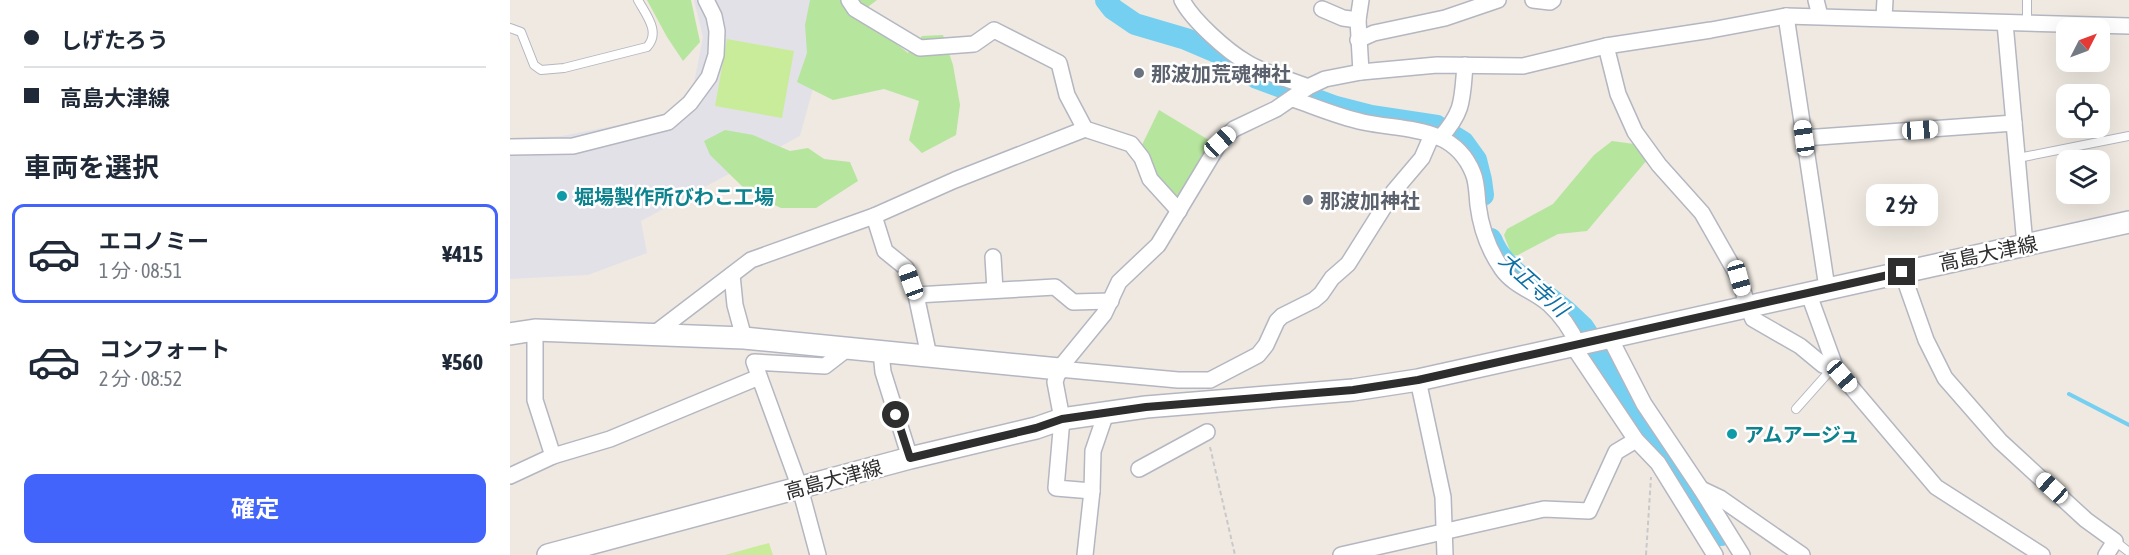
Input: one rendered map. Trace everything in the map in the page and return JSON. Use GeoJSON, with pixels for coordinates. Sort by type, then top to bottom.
{"type":"FeatureCollection","features":[{"type":"Feature","properties":{"kind":"main road","name":"高島大津線"},"geometry":{"type":"LineString","coordinates":[[548,555],[910,458],[1036,428],[1062,419],[1146,407],[1353,390],[1418,380],[2129,222]]}},
{"type":"Feature","properties":{"kind":"main road"},"geometry":{"type":"LineString","coordinates":[[510,334],[535,330],[744,338],[1059,369]]}},
{"type":"Feature","properties":{"kind":"street"},"geometry":{"type":"LineString","coordinates":[[510,147],[573,146],[668,122],[690,103],[709,77],[716,55],[717,31],[714,16],[706,0]]}},
{"type":"Feature","properties":{"kind":"street"},"geometry":{"type":"LineString","coordinates":[[849,0],[855,9],[921,48],[974,44],[994,30],[1059,63],[1067,95],[1084,129]]}},
{"type":"Feature","properties":{"kind":"street"},"geometry":{"type":"LineString","coordinates":[[1182,0],[1189,13],[1202,26],[1246,63],[1301,93],[1362,122],[1441,133],[1458,151],[1474,174],[1485,238],[1503,271],[1518,285],[1548,303],[1571,329],[1589,343],[1644,404],[1742,555]]}},
{"type":"Feature","properties":{"kind":"street"},"geometry":{"type":"LineString","coordinates":[[1360,0],[1358,40],[1361,72]]}},
{"type":"Feature","properties":{"kind":"street"},"geometry":{"type":"LineString","coordinates":[[1358,40],[1374,33],[1445,18],[1498,0]]}},
{"type":"Feature","properties":{"kind":"street"},"geometry":{"type":"LineString","coordinates":[[1533,0],[1550,2],[1553,0]]}},
{"type":"Feature","properties":{"kind":"street"},"geometry":{"type":"LineString","coordinates":[[1816,0],[1820,16]]}},
{"type":"Feature","properties":{"kind":"street"},"geometry":{"type":"LineString","coordinates":[[1884,17],[1885,0]]}},
{"type":"Feature","properties":{"kind":"street"},"geometry":{"type":"LineString","coordinates":[[1322,9],[1343,18],[1358,20]]}},
{"type":"Feature","properties":{"kind":"street"},"geometry":{"type":"LineString","coordinates":[[1786,16],[1804,138],[1817,290],[1836,369],[1936,487],[2042,555]]}},
{"type":"Feature","properties":{"kind":"street"},"geometry":{"type":"LineString","coordinates":[[1092,491],[1056,488],[1062,419],[1055,382],[1059,369],[1104,314],[1119,282],[1158,245],[1220,142],[1234,129],[1276,109],[1325,79],[1361,72],[1437,65],[1523,66],[1606,46],[1786,16],[1884,17],[2129,26]]}},
{"type":"Feature","properties":{"kind":"street"},"geometry":{"type":"LineString","coordinates":[[2005,23],[2025,245]]}},
{"type":"Feature","properties":{"kind":"street"},"geometry":{"type":"LineString","coordinates":[[1606,46],[1618,94],[1635,132],[1659,165],[1702,213],[1739,278],[1753,319],[1800,346],[1823,365],[1836,369]]}},
{"type":"Feature","properties":{"kind":"street"},"geometry":{"type":"LineString","coordinates":[[1059,369],[1178,380],[1210,380],[1258,355],[1266,345],[1277,321],[1282,316],[1314,300],[1332,278],[1348,264],[1394,190],[1459,113],[1465,65]]}},
{"type":"Feature","properties":{"kind":"street"},"geometry":{"type":"LineString","coordinates":[[1804,138],[2014,123]]}},
{"type":"Feature","properties":{"kind":"street"},"geometry":{"type":"LineString","coordinates":[[654,334],[752,261],[874,216],[955,180],[1084,129],[1131,144],[1142,158],[1150,179],[1179,211]]}},
{"type":"Feature","properties":{"kind":"street"},"geometry":{"type":"LineString","coordinates":[[874,216],[885,251],[906,268],[916,295],[929,356]]}},
{"type":"Feature","properties":{"kind":"street"},"geometry":{"type":"LineString","coordinates":[[993,257],[995,290]]}},
{"type":"Feature","properties":{"kind":"street"},"geometry":{"type":"LineString","coordinates":[[1902,272],[1926,340],[1945,378],[2000,441],[2086,520],[2115,542],[2106,555]]}},
{"type":"Feature","properties":{"kind":"street"},"geometry":{"type":"LineString","coordinates":[[732,275],[735,305],[744,338]]}},
{"type":"Feature","properties":{"kind":"street"},"geometry":{"type":"LineString","coordinates":[[916,295],[1055,286],[1073,302],[1111,301]]}},
{"type":"Feature","properties":{"kind":"street"},"geometry":{"type":"LineString","coordinates":[[535,330],[535,400],[553,456]]}},
{"type":"Feature","properties":{"kind":"street"},"geometry":{"type":"LineString","coordinates":[[1589,343],[1636,440],[1658,463],[1715,555]]}},
{"type":"Feature","properties":{"kind":"street"},"geometry":{"type":"LineString","coordinates":[[818,555],[800,488],[754,362],[825,366],[847,349]]}},
{"type":"Feature","properties":{"kind":"street"},"geometry":{"type":"LineString","coordinates":[[881,352],[883,372],[910,458]]}},
{"type":"Feature","properties":{"kind":"street"},"geometry":{"type":"LineString","coordinates":[[510,476],[553,456],[610,439],[759,377]]}},
{"type":"Feature","properties":{"kind":"street"},"geometry":{"type":"LineString","coordinates":[[1418,380],[1443,497],[1445,555]]}},
{"type":"Feature","properties":{"kind":"street"},"geometry":{"type":"LineString","coordinates":[[1085,555],[1092,491],[1093,451],[1106,413]]}},
{"type":"Feature","properties":{"kind":"street"},"geometry":{"type":"LineString","coordinates":[[1139,470],[1207,432]]}},
{"type":"Feature","properties":{"kind":"street"},"geometry":{"type":"LineString","coordinates":[[1341,555],[1544,509],[1589,511],[1616,452],[1636,440]]}},
{"type":"Feature","properties":{"kind":"street"},"geometry":{"type":"LineString","coordinates":[[1701,489],[1720,498],[1802,555]]}},
{"type":"Feature","properties":{"kind":"lane"},"geometry":{"type":"LineString","coordinates":[[510,28],[521,32],[534,65],[541,70],[564,68],[647,47],[653,41],[654,30],[638,0]]}},
{"type":"Feature","properties":{"kind":"lane"},"geometry":{"type":"LineString","coordinates":[[2027,0],[2027,24]]}},
{"type":"Feature","properties":{"kind":"lane"},"geometry":{"type":"LineString","coordinates":[[2018,158],[2129,136]]}},
{"type":"Feature","properties":{"kind":"lane"},"geometry":{"type":"LineString","coordinates":[[1796,409],[1828,373],[1836,369]]}},
{"type":"Feature","properties":{"kind":"lane"},"geometry":{"type":"LineString","coordinates":[[2115,542],[2129,552]]}},
{"type":"Feature","properties":{"kind":"path"},"geometry":{"type":"LineString","coordinates":[[1207,432],[1235,555]]}},
{"type":"Feature","properties":{"kind":"path"},"geometry":{"type":"LineString","coordinates":[[1646,555],[1651,470],[1658,463]]}},
{"type":"Feature","properties":{"kind":"shaded area"},"geometry":{"type":"Polygon","coordinates":[[[694,0],[837,0],[800,136],[641,221],[647,253],[588,275],[510,279],[510,138],[562,136],[669,115],[694,83],[703,37],[694,0]]]}},
{"type":"Feature","properties":{"kind":"green space"},"geometry":{"type":"Polygon","coordinates":[[[647,0],[691,0],[700,42],[683,61],[667,37],[647,0]]]}},
{"type":"Feature","properties":{"kind":"green space"},"geometry":{"type":"Polygon","coordinates":[[[810,0],[877,0],[869,6],[870,23],[908,53],[922,36],[943,35],[953,65],[960,105],[956,135],[922,153],[909,140],[919,101],[884,89],[833,100],[797,82],[807,53],[805,25],[810,0]]]}},
{"type":"Feature","properties":{"kind":"green space"},"geometry":{"type":"Polygon","coordinates":[[[727,39],[794,51],[782,118],[715,106],[727,39]]]}},
{"type":"Feature","properties":{"kind":"green space"},"geometry":{"type":"Polygon","coordinates":[[[1159,110],[1212,142],[1178,199],[1154,171],[1141,147],[1159,110]]]}},
{"type":"Feature","properties":{"kind":"green space"},"geometry":{"type":"Polygon","coordinates":[[[725,130],[753,135],[790,151],[808,148],[824,159],[850,162],[858,181],[816,208],[781,208],[749,193],[710,155],[704,141],[725,130]]]}},
{"type":"Feature","properties":{"kind":"green space"},"geometry":{"type":"Polygon","coordinates":[[[1612,141],[1634,144],[1647,160],[1587,231],[1558,234],[1512,256],[1504,235],[1507,229],[1553,204],[1594,155],[1612,141]]]}},
{"type":"Feature","properties":{"kind":"green space"},"geometry":{"type":"Polygon","coordinates":[[[769,543],[773,555],[725,555],[769,543]]]}},
{"type":"Feature","properties":{"kind":"waterway","name":"大正寺川"},"geometry":{"type":"LineString","coordinates":[[1106,0],[1113,9],[1135,24],[1186,39],[1219,53],[1257,78],[1336,107],[1371,116],[1437,126],[1463,142],[1476,160],[1483,195]]}},
{"type":"Feature","properties":{"kind":"waterway","name":"大正寺川"},"geometry":{"type":"LineString","coordinates":[[1491,239],[1496,250],[1511,268],[1583,327],[1721,535]]}},
{"type":"Feature","properties":{"kind":"waterway"},"geometry":{"type":"LineString","coordinates":[[2069,394],[2129,425]]}},
{"type":"Feature","properties":{"kind":"place","name":"那波加荒魂神社"},"geometry":{"type":"Point","coordinates":[1139,73]}},
{"type":"Feature","properties":{"kind":"place","name":"堀場製作所びわこ工場"},"geometry":{"type":"Point","coordinates":[562,196]}},
{"type":"Feature","properties":{"kind":"place","name":"那波加神社"},"geometry":{"type":"Point","coordinates":[1308,200]}},
{"type":"Feature","properties":{"kind":"place","name":"アムアージュ"},"geometry":{"type":"Point","coordinates":[1732,434]}},
{"type":"Feature","properties":{"kind":"route"},"geometry":{"type":"LineString","coordinates":[[896,415],[910,458],[1036,428],[1062,419],[1146,407],[1353,390],[1418,380],[1902,272]]}}]}
